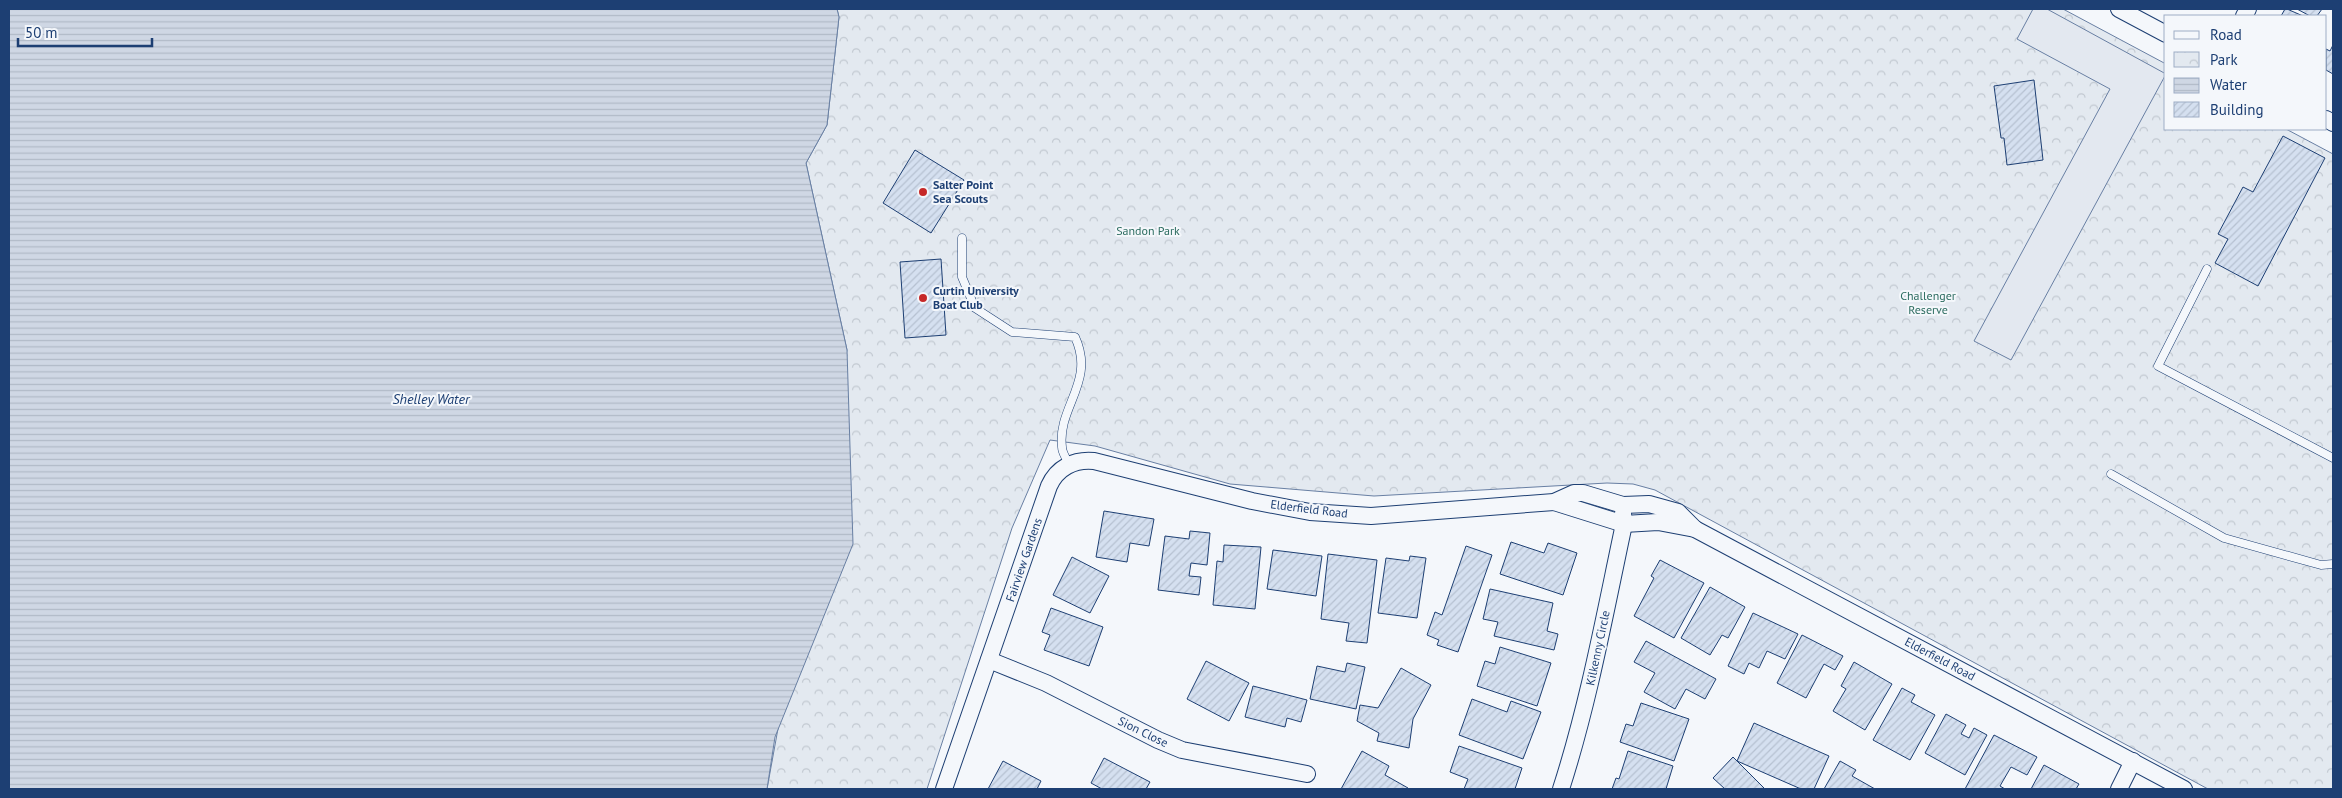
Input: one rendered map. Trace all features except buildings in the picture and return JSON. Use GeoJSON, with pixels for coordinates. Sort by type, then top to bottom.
{"type":"FeatureCollection","features":[{"type":"Feature","properties":{"kind":"street"},"geometry":{"type":"LineString","coordinates":[[2118,9],[2164,33]]}},
{"type":"Feature","properties":{"kind":"street","name":"Elderfield Road"},"geometry":{"type":"LineString","coordinates":[[1069,465],[1083,461],[1094,461],[1252,501],[1310,512],[1371,516],[1554,502],[1574,493],[1583,493],[1623,505],[1649,504],[1678,512],[1695,529],[2184,789]]}},
{"type":"Feature","properties":{"kind":"street","name":"Fairview Gardens"},"geometry":{"type":"LineString","coordinates":[[944,789],[1051,482],[1057,473],[1069,465]]}},
{"type":"Feature","properties":{"kind":"street","name":"Elderfield Road"},"geometry":{"type":"LineString","coordinates":[[1554,502],[1624,524],[1658,522],[1695,529]]}},
{"type":"Feature","properties":{"kind":"street","name":"Kilkenny Circle"},"geometry":{"type":"LineString","coordinates":[[1561,789],[1583,716],[1624,524],[1623,505]]}},
{"type":"Feature","properties":{"kind":"street","name":"Sion Close"},"geometry":{"type":"LineString","coordinates":[[989,660],[1059,689],[1150,736],[1182,750],[1307,774]]}},
{"type":"Feature","properties":{"kind":"street"},"geometry":{"type":"LineString","coordinates":[[2119,789],[2133,761]]}},
{"type":"Feature","properties":{"kind":"lane"},"geometry":{"type":"LineString","coordinates":[[962,238],[962,277],[975,308],[1012,332],[1075,337],[1082,359],[1081,374],[1065,423],[1062,448],[1069,465]]}},
{"type":"Feature","properties":{"kind":"lane"},"geometry":{"type":"LineString","coordinates":[[2207,269],[2158,366],[2333,458]]}},
{"type":"Feature","properties":{"kind":"lane"},"geometry":{"type":"LineString","coordinates":[[2111,474],[2224,538],[2321,566],[2333,564]]}},
{"type":"Feature","properties":{"kind":"green space","name":"Challenger Reserve"},"geometry":{"type":"Polygon","coordinates":[[[837,9],[2063,9],[2164,63],[2164,130],[2288,130],[2333,154],[2333,789],[2208,789],[1655,490],[1633,484],[1607,483],[1374,496],[1230,484],[1095,446],[1050,440],[1012,528],[927,789],[767,789],[847,350],[806,163],[827,125],[839,17],[837,9]]]}},
{"type":"Feature","properties":{"kind":"shaded area"},"geometry":{"type":"Polygon","coordinates":[[[2033,9],[2047,9],[2164,73],[2164,78],[2011,360],[1974,341],[2110,89],[2017,39],[2033,9]]]}},
{"type":"Feature","properties":{"kind":"water","name":"Shelley Water"},"geometry":{"type":"Polygon","coordinates":[[[9,9],[837,9],[839,17],[827,125],[806,163],[847,350],[853,544],[775,737],[767,789],[9,789],[9,9]]]}},
{"type":"Feature","properties":{"kind":"place","name":"Salter Point Sea Scouts"},"geometry":{"type":"Point","coordinates":[923,192]}},
{"type":"Feature","properties":{"kind":"place","name":"Curtin University Boat Club"},"geometry":{"type":"Point","coordinates":[923,298]}},
{"type":"Feature","properties":{"kind":"park label","name":"Sandon Park"},"geometry":{"type":"Point","coordinates":[1148,231]}}]}
